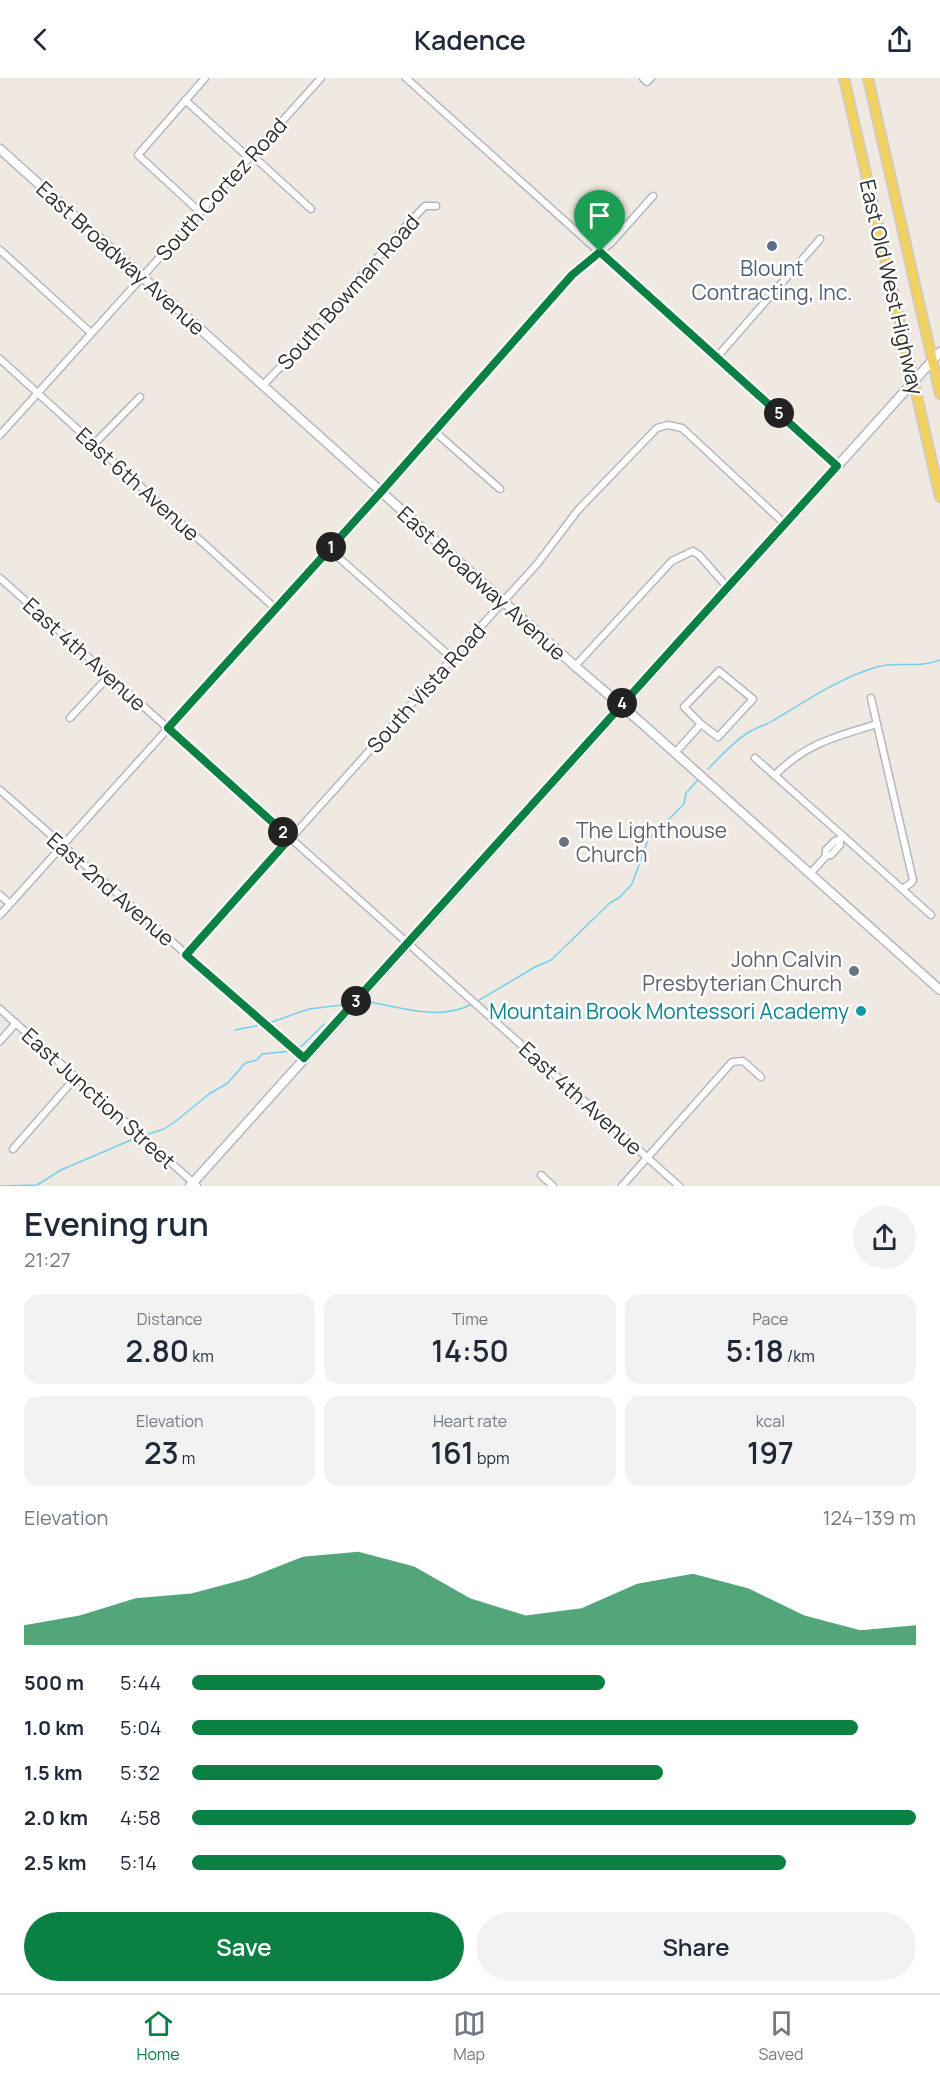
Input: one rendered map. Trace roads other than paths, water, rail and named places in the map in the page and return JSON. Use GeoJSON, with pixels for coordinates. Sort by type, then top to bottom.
{"type":"FeatureCollection","features":[{"type":"Feature","properties":{"kind":"main road","name":"East Old West Highway"},"geometry":{"type":"LineString","coordinates":[[844,78],[940,497]]}},
{"type":"Feature","properties":{"kind":"main road","name":"East Old West Highway"},"geometry":{"type":"LineString","coordinates":[[868,78],[940,393]]}},
{"type":"Feature","properties":{"kind":"main road","name":"East Broadway Avenue"},"geometry":{"type":"LineString","coordinates":[[0,149],[503,602],[940,990]]}},
{"type":"Feature","properties":{"kind":"main road"},"geometry":{"type":"LineString","coordinates":[[193,1185],[304,1058],[940,352]]}},
{"type":"Feature","properties":{"kind":"street"},"geometry":{"type":"LineString","coordinates":[[200,212],[138,155],[205,78]]}},
{"type":"Feature","properties":{"kind":"street","name":"South Cortez Road"},"geometry":{"type":"LineString","coordinates":[[0,435],[321,78]]}},
{"type":"Feature","properties":{"kind":"street"},"geometry":{"type":"LineString","coordinates":[[406,78],[837,466]]}},
{"type":"Feature","properties":{"kind":"street"},"geometry":{"type":"LineString","coordinates":[[185,100],[311,209]]}},
{"type":"Feature","properties":{"kind":"street"},"geometry":{"type":"LineString","coordinates":[[0,915],[381,492],[572,275],[611,243],[653,196]]}},
{"type":"Feature","properties":{"kind":"street","name":"South Bowman Road"},"geometry":{"type":"LineString","coordinates":[[263,385],[298,350],[412,219],[425,206],[436,206]]}},
{"type":"Feature","properties":{"kind":"street"},"geometry":{"type":"LineString","coordinates":[[717,357],[820,240]]}},
{"type":"Feature","properties":{"kind":"street"},"geometry":{"type":"LineString","coordinates":[[0,250],[91,333]]}},
{"type":"Feature","properties":{"kind":"street","name":"East 6th Avenue"},"geometry":{"type":"LineString","coordinates":[[0,359],[276,609]]}},
{"type":"Feature","properties":{"kind":"street"},"geometry":{"type":"LineString","coordinates":[[94,444],[140,397]]}},
{"type":"Feature","properties":{"kind":"street","name":"South Vista Road"},"geometry":{"type":"LineString","coordinates":[[186,955],[537,564],[578,510],[657,428],[668,425],[682,428],[785,524]]}},
{"type":"Feature","properties":{"kind":"street"},"geometry":{"type":"LineString","coordinates":[[434,431],[500,489]]}},
{"type":"Feature","properties":{"kind":"street"},"geometry":{"type":"LineString","coordinates":[[329,549],[452,658]]}},
{"type":"Feature","properties":{"kind":"street"},"geometry":{"type":"LineString","coordinates":[[575,666],[672,561],[693,551],[709,565],[728,588]]}},
{"type":"Feature","properties":{"kind":"street","name":"East 4th Avenue"},"geometry":{"type":"LineString","coordinates":[[0,578],[679,1186]]}},
{"type":"Feature","properties":{"kind":"street"},"geometry":{"type":"LineString","coordinates":[[719,671],[753,699],[718,737],[701,724],[684,707],[719,671]]}},
{"type":"Feature","properties":{"kind":"street"},"geometry":{"type":"LineString","coordinates":[[70,718],[109,676]]}},
{"type":"Feature","properties":{"kind":"street"},"geometry":{"type":"LineString","coordinates":[[871,698],[913,880],[902,889]]}},
{"type":"Feature","properties":{"kind":"street"},"geometry":{"type":"LineString","coordinates":[[675,753],[701,724]]}},
{"type":"Feature","properties":{"kind":"street"},"geometry":{"type":"LineString","coordinates":[[775,775],[788,762],[820,742],[877,724]]}},
{"type":"Feature","properties":{"kind":"street"},"geometry":{"type":"LineString","coordinates":[[755,758],[931,915]]}},
{"type":"Feature","properties":{"kind":"street","name":"East 2nd Avenue"},"geometry":{"type":"LineString","coordinates":[[0,790],[304,1058]]}},
{"type":"Feature","properties":{"kind":"street"},"geometry":{"type":"LineString","coordinates":[[810,874],[826,856],[831,855],[840,845],[842,838]]}},
{"type":"Feature","properties":{"kind":"street"},"geometry":{"type":"LineString","coordinates":[[0,895],[10,904]]}},
{"type":"Feature","properties":{"kind":"street","name":"East Junction Street"},"geometry":{"type":"LineString","coordinates":[[0,1009],[193,1185]]}},
{"type":"Feature","properties":{"kind":"street"},"geometry":{"type":"LineString","coordinates":[[0,1041],[16,1023]]}},
{"type":"Feature","properties":{"kind":"street"},"geometry":{"type":"LineString","coordinates":[[622,1186],[732,1062],[743,1060],[761,1077]]}},
{"type":"Feature","properties":{"kind":"street"},"geometry":{"type":"LineString","coordinates":[[13,1149],[76,1077]]}},
{"type":"Feature","properties":{"kind":"street"},"geometry":{"type":"LineString","coordinates":[[542,1175],[553,1186]]}},
{"type":"Feature","properties":{"kind":"waterway"},"geometry":{"type":"LineString","coordinates":[[708,769],[733,744],[749,732],[850,677],[885,665],[924,664],[940,660]]}},
{"type":"Feature","properties":{"kind":"waterway"},"geometry":{"type":"LineString","coordinates":[[476,1002],[551,960],[610,903],[620,897],[632,884],[648,840],[684,804],[686,793],[697,781]]}},
{"type":"Feature","properties":{"kind":"waterway"},"geometry":{"type":"LineString","coordinates":[[370,1002],[421,1012],[447,1012],[472,1004]]}},
{"type":"Feature","properties":{"kind":"waterway"},"geometry":{"type":"LineString","coordinates":[[269,1023],[309,1009],[342,1005]]}},
{"type":"Feature","properties":{"kind":"waterway"},"geometry":{"type":"LineString","coordinates":[[296,1049],[324,1024]]}},
{"type":"Feature","properties":{"kind":"waterway"},"geometry":{"type":"LineString","coordinates":[[235,1030],[261,1025]]}},
{"type":"Feature","properties":{"kind":"waterway"},"geometry":{"type":"LineString","coordinates":[[145,1135],[164,1129],[176,1121],[209,1094],[228,1083],[245,1063],[257,1060],[262,1054],[292,1051]]}},
{"type":"Feature","properties":{"kind":"waterway"},"geometry":{"type":"LineString","coordinates":[[0,1186],[37,1185],[61,1170],[138,1137]]}},
{"type":"Feature","properties":{"kind":"place","name":"Blount Contracting, Inc."},"geometry":{"type":"Point","coordinates":[772,246]}},
{"type":"Feature","properties":{"kind":"place","name":"The Lighthouse Church"},"geometry":{"type":"Point","coordinates":[564,842]}},
{"type":"Feature","properties":{"kind":"place","name":"John Calvin Presbyterian Church"},"geometry":{"type":"Point","coordinates":[854,971]}},
{"type":"Feature","properties":{"kind":"place","name":"Mountain Brook Montessori Academy"},"geometry":{"type":"Point","coordinates":[861,1011]}}]}
